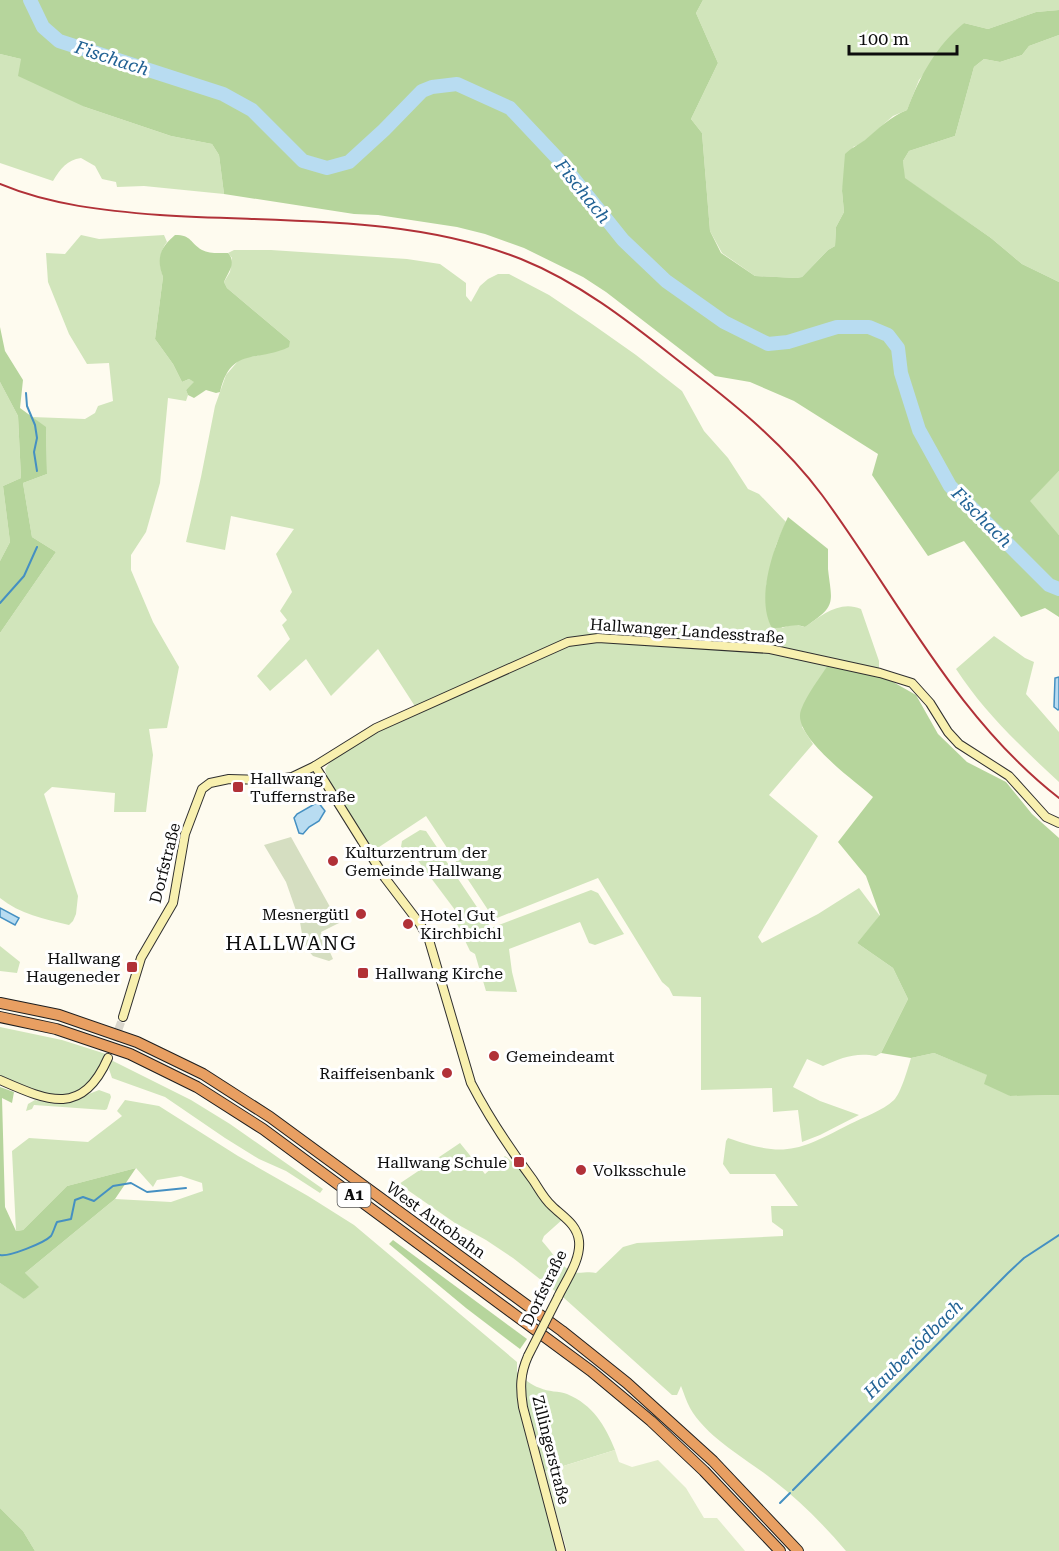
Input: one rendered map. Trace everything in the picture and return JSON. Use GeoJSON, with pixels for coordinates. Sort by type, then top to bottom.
{"type":"FeatureCollection","features":[{"type":"Feature","properties":{"kind":"highway","name":"West Autobahn"},"geometry":{"type":"LineString","coordinates":[[0,1003],[59,1015],[137,1042],[203,1074],[270,1117],[524,1303],[627,1383],[727,1475],[798,1551]]}},
{"type":"Feature","properties":{"kind":"highway","name":"West Autobahn"},"geometry":{"type":"LineString","coordinates":[[0,1017],[56,1029],[130,1054],[197,1087],[263,1129],[591,1371],[687,1455],[780,1551]]}},
{"type":"Feature","properties":{"kind":"street","name":"Hallwanger Landesstraße"},"geometry":{"type":"LineString","coordinates":[[376,728],[558,647],[582,639],[598,638],[770,649],[880,673],[912,683],[930,703],[948,732],[959,744],[1009,776],[1046,817],[1059,824]]}},
{"type":"Feature","properties":{"kind":"street","name":"Dorfstraße"},"geometry":{"type":"LineString","coordinates":[[123,1017],[131,995],[136,969],[145,949],[173,903],[185,834],[202,789],[210,783],[229,779],[292,777],[315,766],[376,728]]}},
{"type":"Feature","properties":{"kind":"street","name":"Dorfstraße"},"geometry":{"type":"LineString","coordinates":[[315,766],[385,878],[420,924],[429,940],[471,1083],[483,1106],[545,1199],[565,1216],[576,1231],[579,1252],[528,1356]]}},
{"type":"Feature","properties":{"kind":"street"},"geometry":{"type":"LineString","coordinates":[[0,1080],[44,1098],[64,1099],[87,1091],[95,1082],[108,1058]]}},
{"type":"Feature","properties":{"kind":"street","name":"Zillingerstraße"},"geometry":{"type":"LineString","coordinates":[[528,1356],[521,1372],[523,1407],[561,1551]]}},
{"type":"Feature","properties":{"kind":"green space"},"geometry":{"type":"Polygon","coordinates":[[[0,0],[703,0],[696,13],[718,63],[691,119],[702,133],[710,231],[721,253],[755,276],[796,278],[802,277],[828,250],[835,246],[836,227],[844,212],[842,191],[845,154],[890,119],[907,110],[930,62],[954,32],[964,23],[988,29],[1036,12],[1059,10],[1059,35],[1029,46],[1022,55],[1000,62],[984,59],[974,67],[955,136],[909,151],[903,161],[905,178],[991,238],[1022,264],[1059,282],[1059,471],[1030,501],[1059,535],[1059,617],[1045,608],[1021,617],[964,541],[928,556],[872,475],[878,454],[794,401],[750,382],[715,376],[606,292],[583,277],[524,248],[457,227],[224,194],[219,155],[212,144],[171,136],[85,107],[18,76],[21,59],[0,54],[0,0]]]}},
{"type":"Feature","properties":{"kind":"green space"},"geometry":{"type":"Polygon","coordinates":[[[703,0],[1059,0],[1059,10],[1036,12],[988,29],[964,23],[919,80],[907,110],[893,116],[862,143],[853,147],[842,191],[844,212],[836,227],[835,246],[828,250],[802,277],[796,278],[755,276],[722,253],[710,231],[702,133],[691,119],[718,63],[696,13],[703,0]]]}},
{"type":"Feature","properties":{"kind":"green space"},"geometry":{"type":"Polygon","coordinates":[[[1059,35],[1059,282],[1022,264],[991,238],[904,178],[903,161],[909,151],[955,136],[974,67],[984,59],[1000,62],[1022,55],[1029,46],[1059,35]]]}},
{"type":"Feature","properties":{"kind":"green space"},"geometry":{"type":"Polygon","coordinates":[[[0,54],[21,59],[85,107],[171,136],[212,144],[219,155],[224,194],[144,186],[117,187],[116,182],[102,179],[95,166],[81,158],[64,166],[53,181],[0,163],[0,54]]]}},
{"type":"Feature","properties":{"kind":"green space"},"geometry":{"type":"Polygon","coordinates":[[[81,235],[99,239],[164,235],[167,242],[160,259],[163,277],[155,339],[173,364],[182,382],[189,379],[195,382],[186,390],[188,395],[186,401],[168,398],[160,483],[146,532],[131,555],[131,570],[153,622],[179,667],[167,728],[149,729],[153,755],[146,812],[114,812],[115,793],[52,787],[44,794],[78,896],[76,914],[69,925],[24,912],[0,898],[0,633],[56,552],[32,537],[23,483],[47,474],[46,428],[32,417],[85,419],[95,413],[98,406],[113,401],[109,363],[87,364],[69,334],[48,282],[46,253],[65,254],[81,235]]]}},
{"type":"Feature","properties":{"kind":"green space"},"geometry":{"type":"Polygon","coordinates":[[[175,235],[188,238],[205,251],[228,253],[232,264],[224,282],[227,288],[290,341],[289,347],[277,352],[246,358],[238,362],[225,378],[220,392],[206,390],[194,398],[188,395],[186,390],[194,382],[189,379],[182,382],[173,364],[155,339],[163,277],[160,259],[166,244],[175,235]]]}},
{"type":"Feature","properties":{"kind":"green space"},"geometry":{"type":"Polygon","coordinates":[[[234,250],[271,250],[407,259],[440,264],[466,283],[466,296],[471,302],[480,286],[498,274],[509,274],[549,295],[636,355],[682,391],[704,431],[728,458],[748,489],[759,494],[786,522],[776,545],[766,586],[782,628],[793,624],[805,627],[831,610],[846,606],[861,609],[879,661],[879,674],[802,727],[813,744],[769,795],[818,836],[758,937],[762,943],[818,914],[859,888],[880,916],[857,943],[893,968],[908,999],[881,1053],[876,1056],[848,1056],[823,1066],[807,1059],[793,1087],[820,1101],[859,1115],[802,1142],[798,1110],[773,1112],[772,1088],[701,1090],[701,997],[673,996],[598,878],[497,918],[492,916],[426,816],[373,851],[328,780],[325,769],[354,744],[418,711],[378,649],[331,696],[306,659],[270,691],[257,676],[290,639],[282,625],[287,620],[280,611],[292,592],[276,554],[294,529],[231,516],[225,550],[186,542],[215,406],[226,375],[239,360],[257,356],[290,341],[227,288],[224,282],[230,272],[232,258],[228,253],[234,250]]]}},
{"type":"Feature","properties":{"kind":"green space"},"geometry":{"type":"Polygon","coordinates":[[[0,327],[5,351],[23,380],[20,408],[46,427],[47,474],[23,483],[32,537],[56,552],[0,633],[0,561],[10,542],[3,486],[21,478],[18,416],[0,382],[0,327]]]}},
{"type":"Feature","properties":{"kind":"green space"},"geometry":{"type":"Polygon","coordinates":[[[0,382],[18,416],[21,478],[3,486],[10,542],[0,561],[0,382]]]}},
{"type":"Feature","properties":{"kind":"green space"},"geometry":{"type":"Polygon","coordinates":[[[1059,471],[1059,535],[1029,501],[1059,471]]]}},
{"type":"Feature","properties":{"kind":"green space"},"geometry":{"type":"Polygon","coordinates":[[[788,517],[828,549],[831,597],[823,614],[805,627],[796,625],[772,628],[765,602],[768,572],[788,517]]]}},
{"type":"Feature","properties":{"kind":"green space"},"geometry":{"type":"Polygon","coordinates":[[[994,636],[1034,662],[1026,694],[1059,732],[1059,782],[991,714],[956,669],[994,636]]]}},
{"type":"Feature","properties":{"kind":"green space"},"geometry":{"type":"Polygon","coordinates":[[[828,665],[879,674],[916,695],[938,734],[967,762],[1006,782],[1032,814],[1059,838],[1059,1095],[1010,1096],[984,1084],[987,1075],[934,1053],[911,1058],[881,1053],[908,999],[893,968],[857,943],[880,915],[866,876],[838,842],[873,797],[826,757],[815,745],[800,721],[801,710],[810,692],[828,665]]]}},
{"type":"Feature","properties":{"kind":"green space"},"geometry":{"type":"Polygon","coordinates":[[[420,830],[426,831],[491,928],[591,890],[598,893],[624,934],[595,945],[589,943],[580,922],[509,949],[517,992],[486,991],[475,954],[470,951],[456,922],[458,914],[416,858],[411,862],[401,847],[402,841],[420,830]]]}},
{"type":"Feature","properties":{"kind":"green space"},"geometry":{"type":"Polygon","coordinates":[[[291,837],[339,923],[321,932],[333,959],[329,961],[313,956],[304,946],[300,922],[286,882],[264,845],[291,837]]]}},
{"type":"Feature","properties":{"kind":"green space"},"geometry":{"type":"Polygon","coordinates":[[[0,946],[20,962],[17,973],[0,971],[0,946]]]}},
{"type":"Feature","properties":{"kind":"green space"},"geometry":{"type":"Polygon","coordinates":[[[0,1027],[62,1040],[106,1054],[95,1074],[84,1087],[73,1094],[61,1096],[48,1094],[0,1076],[0,1027]]]}},
{"type":"Feature","properties":{"kind":"green space"},"geometry":{"type":"Polygon","coordinates":[[[934,1053],[988,1075],[1010,1096],[1059,1095],[1059,1551],[846,1551],[793,1496],[706,1429],[690,1408],[681,1386],[677,1395],[672,1395],[564,1298],[513,1258],[455,1223],[399,1184],[460,1143],[485,1174],[505,1156],[521,1171],[554,1212],[563,1219],[544,1236],[542,1241],[560,1263],[575,1273],[596,1273],[623,1247],[637,1243],[783,1236],[783,1230],[772,1222],[771,1206],[798,1206],[775,1174],[730,1174],[723,1164],[728,1138],[764,1148],[791,1149],[804,1146],[873,1114],[889,1104],[899,1092],[911,1058],[934,1053]]]}},
{"type":"Feature","properties":{"kind":"green space"},"geometry":{"type":"Polygon","coordinates":[[[111,1060],[191,1100],[230,1124],[323,1189],[320,1193],[286,1171],[259,1159],[165,1097],[112,1078],[109,1069],[111,1060]]]}},
{"type":"Feature","properties":{"kind":"green space"},"geometry":{"type":"Polygon","coordinates":[[[0,1087],[14,1092],[12,1103],[2,1098],[5,1207],[16,1231],[23,1230],[67,1186],[136,1168],[115,1199],[25,1273],[39,1287],[24,1299],[0,1283],[0,1087]]]}},
{"type":"Feature","properties":{"kind":"green space"},"geometry":{"type":"Polygon","coordinates":[[[99,1090],[110,1094],[111,1097],[105,1110],[34,1105],[32,1109],[26,1111],[28,1104],[35,1100],[56,1104],[66,1103],[99,1090]]]}},
{"type":"Feature","properties":{"kind":"green space"},"geometry":{"type":"Polygon","coordinates":[[[125,1100],[159,1106],[354,1225],[517,1362],[517,1372],[527,1381],[543,1389],[567,1394],[591,1410],[607,1432],[615,1450],[544,1472],[557,1551],[35,1551],[23,1531],[0,1508],[0,1283],[25,1299],[25,1273],[115,1199],[171,1202],[203,1191],[202,1183],[181,1176],[157,1180],[153,1187],[136,1168],[67,1186],[23,1230],[16,1231],[12,1151],[29,1138],[88,1142],[122,1116],[117,1111],[125,1100]]]}},
{"type":"Feature","properties":{"kind":"green space"},"geometry":{"type":"Polygon","coordinates":[[[393,1240],[527,1339],[520,1349],[389,1244],[393,1240]]]}},
{"type":"Feature","properties":{"kind":"green space"},"geometry":{"type":"Polygon","coordinates":[[[615,1450],[619,1462],[632,1467],[658,1460],[686,1488],[704,1518],[717,1518],[745,1551],[567,1551],[544,1472],[615,1450]]]}},
{"type":"Feature","properties":{"kind":"green space"},"geometry":{"type":"Polygon","coordinates":[[[0,1508],[23,1531],[35,1551],[0,1551],[0,1508]]]}},
{"type":"Feature","properties":{"kind":"water"},"geometry":{"type":"Polygon","coordinates":[[[1059,677],[1058,710],[1054,707],[1055,678],[1059,677]]]}},
{"type":"Feature","properties":{"kind":"water"},"geometry":{"type":"Polygon","coordinates":[[[318,802],[325,811],[319,821],[303,834],[299,833],[294,818],[318,802]]]}},
{"type":"Feature","properties":{"kind":"water"},"geometry":{"type":"Polygon","coordinates":[[[0,908],[19,918],[15,925],[0,917],[0,908]]]}},
{"type":"Feature","properties":{"kind":"waterway","name":"Fischach"},"geometry":{"type":"LineString","coordinates":[[30,0],[43,27],[59,41],[223,94],[252,110],[303,161],[327,168],[349,162],[422,91],[432,87],[457,84],[510,108],[559,160],[623,240],[666,281],[724,322],[768,344],[788,342],[837,327],[869,327],[888,335],[898,348],[901,373],[919,430],[950,486],[1049,585],[1059,589]]}},
{"type":"Feature","properties":{"kind":"waterway"},"geometry":{"type":"LineString","coordinates":[[26,393],[27,406],[35,425],[37,438],[34,452],[37,471]]}},
{"type":"Feature","properties":{"kind":"waterway"},"geometry":{"type":"LineString","coordinates":[[0,603],[24,576],[37,547]]}},
{"type":"Feature","properties":{"kind":"waterway"},"geometry":{"type":"LineString","coordinates":[[0,1255],[18,1252],[47,1239],[51,1236],[57,1222],[71,1219],[75,1200],[83,1197],[94,1201],[113,1186],[131,1183],[147,1192],[186,1188]]}},
{"type":"Feature","properties":{"kind":"waterway","name":"Haubenödbach"},"geometry":{"type":"LineString","coordinates":[[793,1490],[1008,1273],[1024,1258],[1059,1235]]}},
{"type":"Feature","properties":{"kind":"waterway","name":"Haubenödbach"},"geometry":{"type":"LineString","coordinates":[[780,1503],[790,1493]]}},
{"type":"Feature","properties":{"kind":"tunnel"},"geometry":{"type":"LineString","coordinates":[[110,1052],[123,1017]]}},
{"type":"Feature","properties":{"kind":"railway"},"geometry":{"type":"LineString","coordinates":[[0,184],[58,202],[119,211],[160,215],[343,223],[434,234],[521,259],[582,290],[695,373],[753,421],[789,456],[822,495],[850,534],[930,655],[959,694],[1022,766],[1059,798]]}},
{"type":"Feature","properties":{"kind":"place","name":"Hallwang Tuffernstraße"},"geometry":{"type":"Point","coordinates":[238,787]}},
{"type":"Feature","properties":{"kind":"place","name":"Kulturzentrum der Gemeinde Hallwang"},"geometry":{"type":"Point","coordinates":[333,861]}},
{"type":"Feature","properties":{"kind":"place","name":"Mesnergütl"},"geometry":{"type":"Point","coordinates":[361,914]}},
{"type":"Feature","properties":{"kind":"place","name":"Hotel Gut Kirchbichl"},"geometry":{"type":"Point","coordinates":[408,924]}},
{"type":"Feature","properties":{"kind":"place","name":"Hallwang Haugeneder"},"geometry":{"type":"Point","coordinates":[132,967]}},
{"type":"Feature","properties":{"kind":"place","name":"Hallwang Kirche"},"geometry":{"type":"Point","coordinates":[363,973]}},
{"type":"Feature","properties":{"kind":"place","name":"Gemeindeamt"},"geometry":{"type":"Point","coordinates":[494,1056]}},
{"type":"Feature","properties":{"kind":"place","name":"Raiffeisenbank"},"geometry":{"type":"Point","coordinates":[447,1073]}},
{"type":"Feature","properties":{"kind":"place","name":"Hallwang Schule"},"geometry":{"type":"Point","coordinates":[519,1162]}},
{"type":"Feature","properties":{"kind":"place","name":"Volksschule"},"geometry":{"type":"Point","coordinates":[581,1170]}},
{"type":"Feature","properties":{"kind":"district","name":"HALLWANG"},"geometry":{"type":"Point","coordinates":[291,943]}}]}
